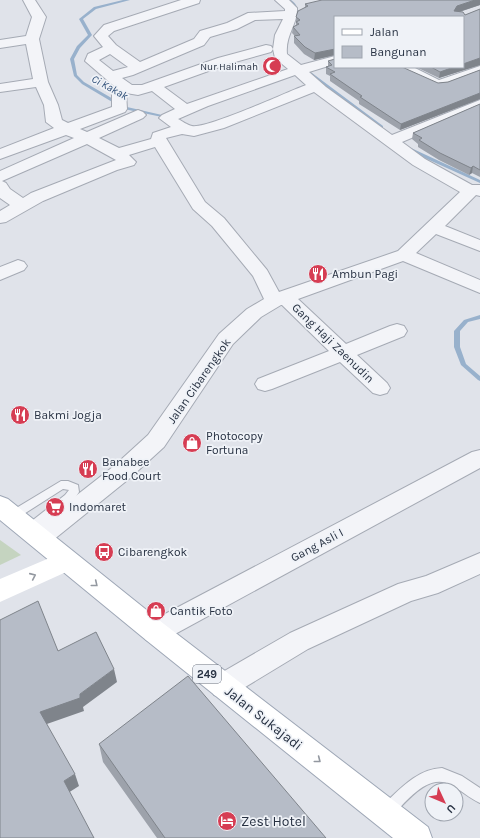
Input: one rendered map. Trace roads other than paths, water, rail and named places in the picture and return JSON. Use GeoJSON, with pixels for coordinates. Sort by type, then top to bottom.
{"type":"FeatureCollection","features":[{"type":"Feature","properties":{"kind":"main road","name":"Jalan Sukajadi"},"geometry":{"type":"LineString","coordinates":[[20,522],[155,632],[417,838]]}},
{"type":"Feature","properties":{"kind":"main road"},"geometry":{"type":"LineString","coordinates":[[0,590],[66,561]]}},
{"type":"Feature","properties":{"kind":"street"},"geometry":{"type":"LineString","coordinates":[[0,218],[21,206],[68,184],[128,162],[119,153],[110,148],[86,139],[54,122],[51,105],[41,82],[32,39],[39,17],[29,0]]}},
{"type":"Feature","properties":{"kind":"street"},"geometry":{"type":"LineString","coordinates":[[138,67],[111,48],[101,36],[109,28],[173,3],[194,0]]}},
{"type":"Feature","properties":{"kind":"street"},"geometry":{"type":"LineString","coordinates":[[111,76],[128,72],[199,42],[208,32],[232,26],[253,16],[292,7]]}},
{"type":"Feature","properties":{"kind":"street"},"geometry":{"type":"LineString","coordinates":[[292,7],[279,44],[280,55],[316,86],[395,139],[420,162],[476,191],[433,227],[404,255],[480,287]]}},
{"type":"Feature","properties":{"kind":"street"},"geometry":{"type":"LineString","coordinates":[[0,44],[32,39]]}},
{"type":"Feature","properties":{"kind":"street"},"geometry":{"type":"LineString","coordinates":[[0,176],[138,115],[120,101],[111,76],[92,61],[92,57],[111,48]]}},
{"type":"Feature","properties":{"kind":"street"},"geometry":{"type":"LineString","coordinates":[[120,101],[130,90],[136,91],[154,86],[211,63],[266,49]]}},
{"type":"Feature","properties":{"kind":"street"},"geometry":{"type":"LineString","coordinates":[[316,86],[219,125],[194,131],[186,130],[167,118],[185,110],[299,70],[334,60]]}},
{"type":"Feature","properties":{"kind":"street"},"geometry":{"type":"LineString","coordinates":[[2,154],[65,129],[120,101],[180,63]]}},
{"type":"Feature","properties":{"kind":"street"},"geometry":{"type":"LineString","coordinates":[[404,68],[437,84],[441,84],[480,70]]}},
{"type":"Feature","properties":{"kind":"street"},"geometry":{"type":"LineString","coordinates":[[0,88],[41,82]]}},
{"type":"Feature","properties":{"kind":"street"},"geometry":{"type":"LineString","coordinates":[[154,86],[185,110]]}},
{"type":"Feature","properties":{"kind":"street"},"geometry":{"type":"LineString","coordinates":[[395,139],[480,104]]}},
{"type":"Feature","properties":{"kind":"street"},"geometry":{"type":"LineString","coordinates":[[182,127],[178,130],[158,136],[159,141],[199,205],[218,222],[262,274],[280,299]]}},
{"type":"Feature","properties":{"kind":"street"},"geometry":{"type":"LineString","coordinates":[[119,153],[159,141]]}},
{"type":"Feature","properties":{"kind":"street"},"geometry":{"type":"LineString","coordinates":[[0,186],[3,192],[21,206]]}},
{"type":"Feature","properties":{"kind":"street"},"geometry":{"type":"LineString","coordinates":[[433,227],[480,246]]}},
{"type":"Feature","properties":{"kind":"street","name":"Jalan Cibarengkok"},"geometry":{"type":"LineString","coordinates":[[20,522],[122,472],[156,441],[226,339],[254,313],[280,299],[404,255]]}},
{"type":"Feature","properties":{"kind":"street"},"geometry":{"type":"LineString","coordinates":[[0,274],[18,266]]}},
{"type":"Feature","properties":{"kind":"street","name":"Gang Haji Zaenudin"},"geometry":{"type":"LineString","coordinates":[[280,299],[343,352],[380,388]]}},
{"type":"Feature","properties":{"kind":"street"},"geometry":{"type":"LineString","coordinates":[[265,384],[397,331]]}},
{"type":"Feature","properties":{"kind":"street","name":"Gang Asli I"},"geometry":{"type":"LineString","coordinates":[[155,632],[480,458]]}},
{"type":"Feature","properties":{"kind":"street"},"geometry":{"type":"LineString","coordinates":[[223,686],[299,641],[407,591],[429,586],[480,563]]}},
{"type":"Feature","properties":{"kind":"lane"},"geometry":{"type":"LineString","coordinates":[[385,813],[423,778],[442,774],[458,781],[480,796]]}},
{"type":"Feature","properties":{"kind":"waterway","name":"Ci Kakak"},"geometry":{"type":"LineString","coordinates":[[128,0],[95,8],[81,19],[90,35],[78,47],[72,59],[75,75],[83,83],[126,108],[160,116]]}},
{"type":"Feature","properties":{"kind":"waterway"},"geometry":{"type":"LineString","coordinates":[[289,0],[296,8],[294,19]]}},
{"type":"Feature","properties":{"kind":"waterway"},"geometry":{"type":"LineString","coordinates":[[307,71],[381,127]]}},
{"type":"Feature","properties":{"kind":"waterway"},"geometry":{"type":"LineString","coordinates":[[409,149],[480,182]]}},
{"type":"Feature","properties":{"kind":"waterway"},"geometry":{"type":"LineString","coordinates":[[480,317],[466,321],[457,331],[457,347],[464,365],[480,379]]}},
{"type":"Feature","properties":{"kind":"place","name":"Nur Halimah"},"geometry":{"type":"Point","coordinates":[272,66]}},
{"type":"Feature","properties":{"kind":"place","name":"Ambun Pagi"},"geometry":{"type":"Point","coordinates":[318,274]}},
{"type":"Feature","properties":{"kind":"place","name":"Bakmi Jogja"},"geometry":{"type":"Point","coordinates":[20,415]}},
{"type":"Feature","properties":{"kind":"place","name":"Photocopy Fortuna"},"geometry":{"type":"Point","coordinates":[192,443]}},
{"type":"Feature","properties":{"kind":"place","name":"Banabee Food Court"},"geometry":{"type":"Point","coordinates":[88,469]}},
{"type":"Feature","properties":{"kind":"place","name":"Indomaret"},"geometry":{"type":"Point","coordinates":[55,507]}},
{"type":"Feature","properties":{"kind":"place","name":"Cibarengkok"},"geometry":{"type":"Point","coordinates":[104,552]}},
{"type":"Feature","properties":{"kind":"place","name":"Cantik Foto"},"geometry":{"type":"Point","coordinates":[156,611]}},
{"type":"Feature","properties":{"kind":"place","name":"Zest Hotel"},"geometry":{"type":"Point","coordinates":[227,821]}}]}
